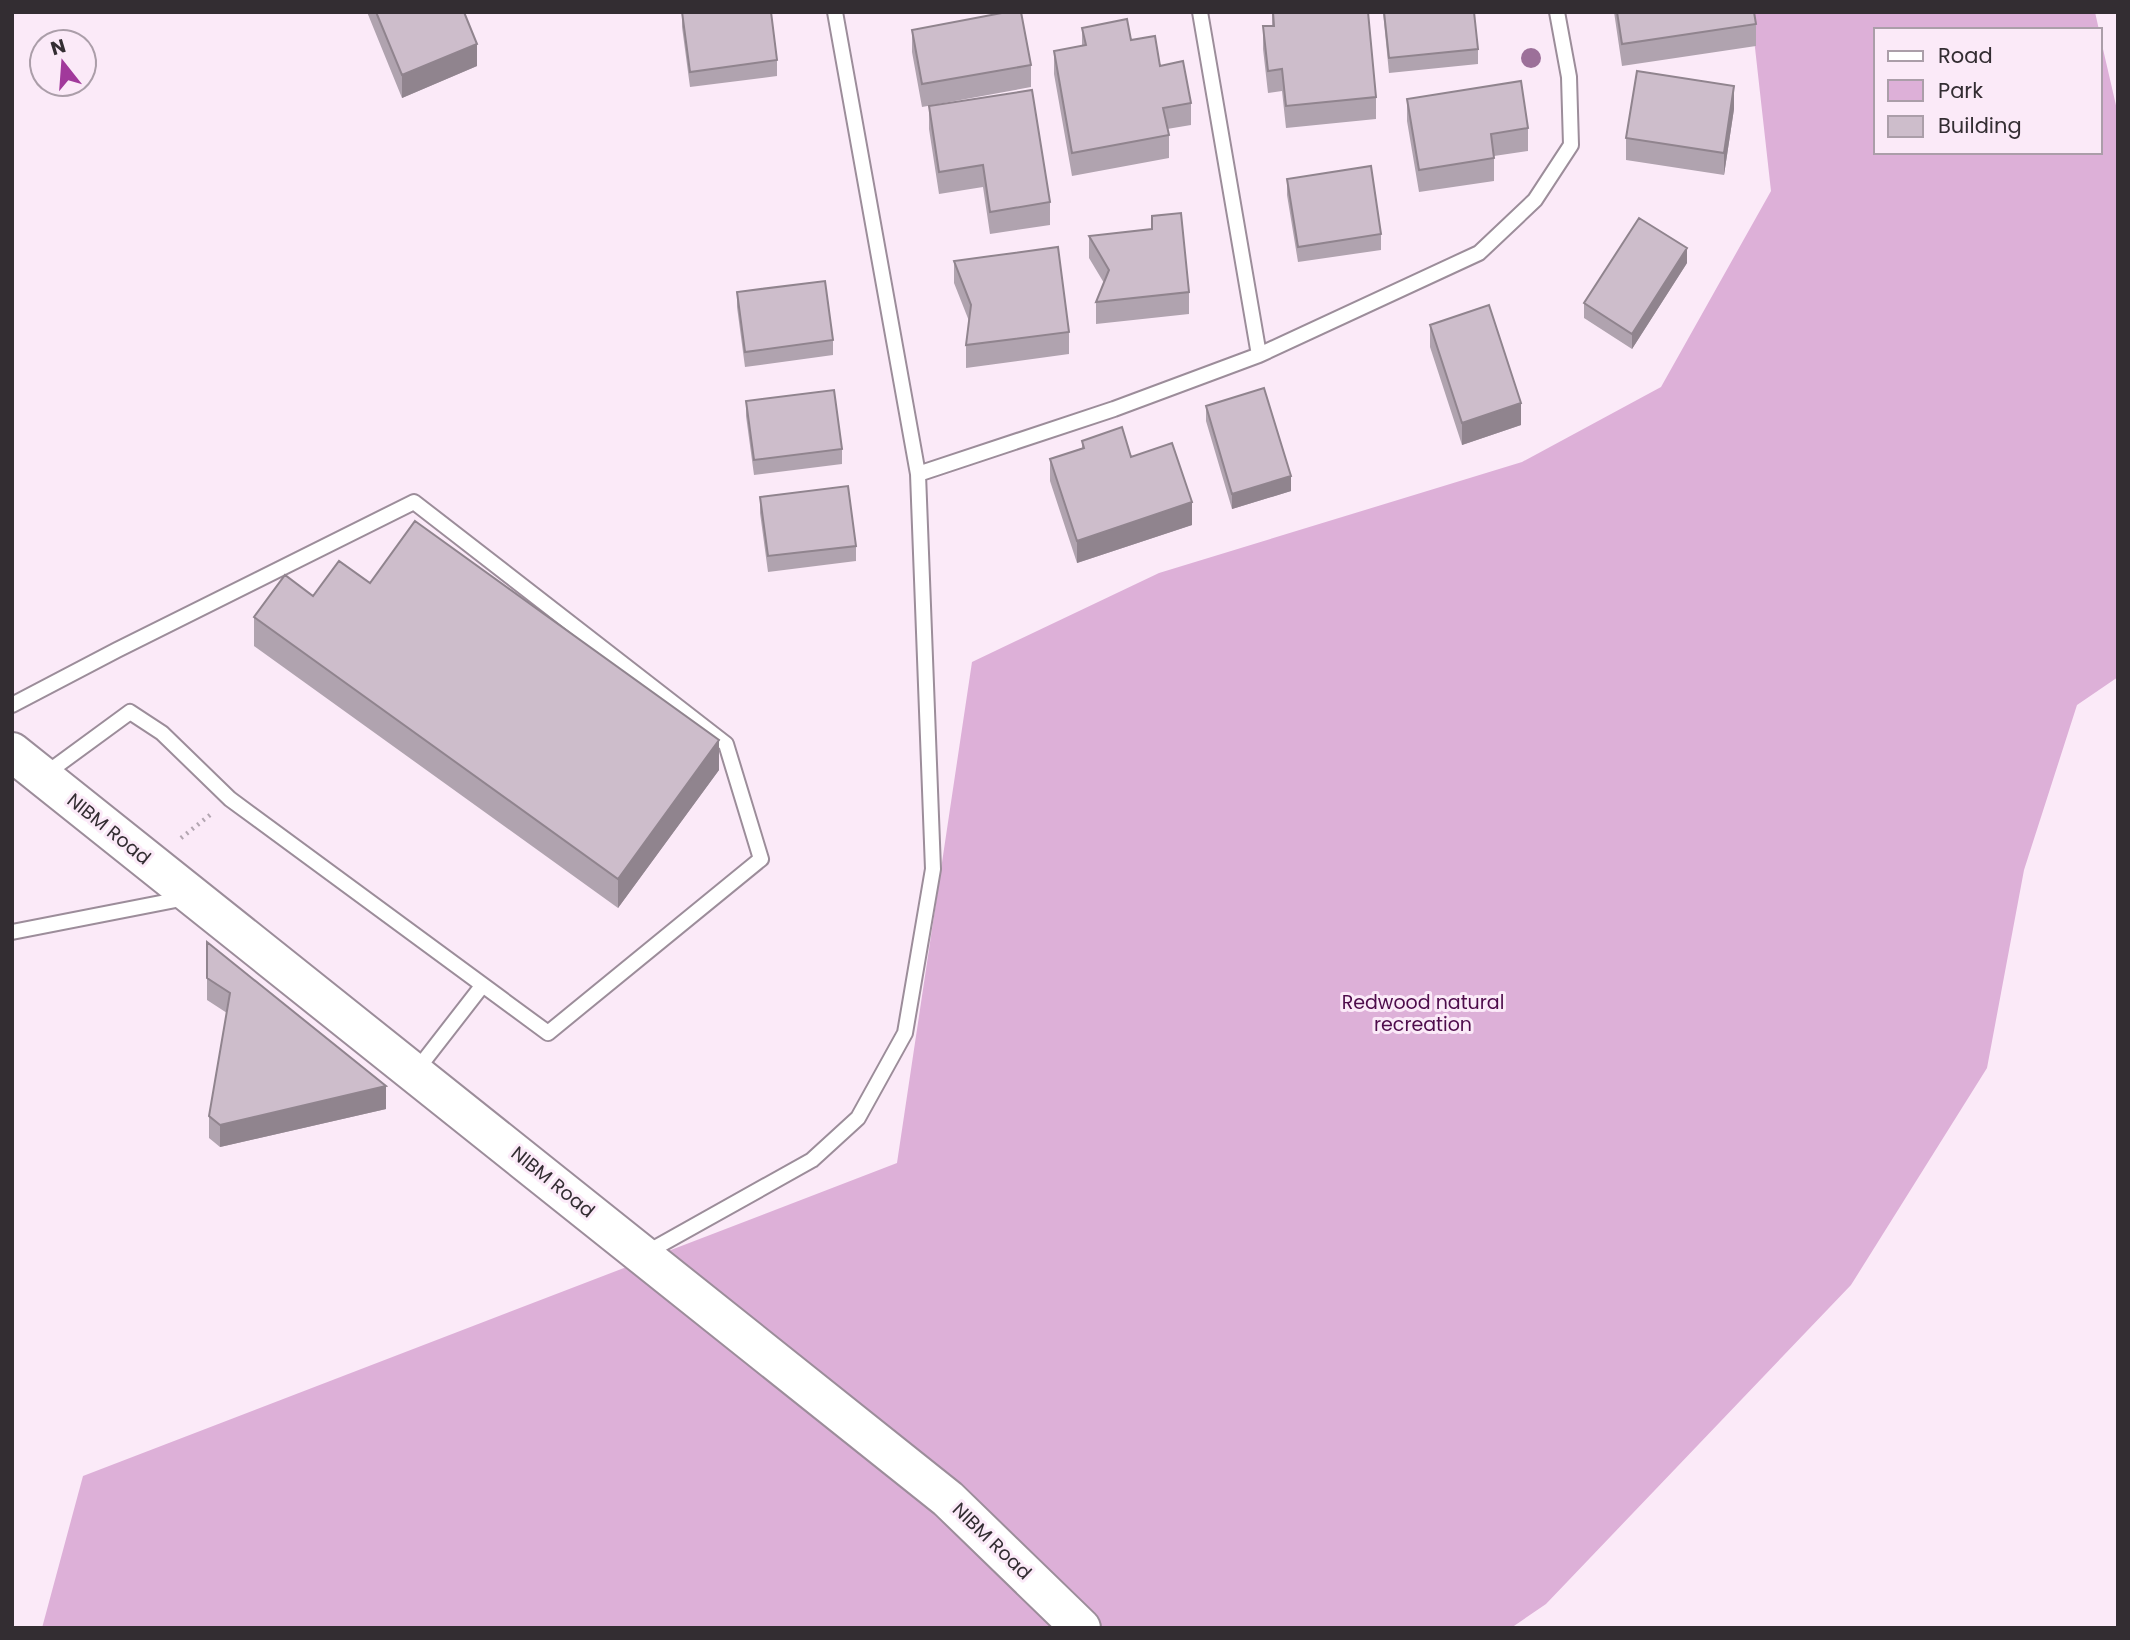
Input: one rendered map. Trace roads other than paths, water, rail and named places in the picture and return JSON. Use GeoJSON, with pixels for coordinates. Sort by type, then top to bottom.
{"type":"FeatureCollection","features":[{"type":"Feature","properties":{"kind":"main road","name":"NIBM Road"},"geometry":{"type":"LineString","coordinates":[[12,752],[948,1499],[1080,1628]]}},
{"type":"Feature","properties":{"kind":"lane"},"geometry":{"type":"LineString","coordinates":[[643,1255],[812,1160],[858,1118],[905,1033],[933,869],[918,474],[835,12]]}},
{"type":"Feature","properties":{"kind":"lane"},"geometry":{"type":"LineString","coordinates":[[1200,12],[1259,355]]}},
{"type":"Feature","properties":{"kind":"lane"},"geometry":{"type":"LineString","coordinates":[[918,474],[1114,409],[1259,355],[1479,253],[1535,200],[1571,145],[1569,77],[1557,12]]}},
{"type":"Feature","properties":{"kind":"lane"},"geometry":{"type":"LineString","coordinates":[[12,705],[414,502],[726,744],[761,859],[548,1033],[230,799],[162,733],[130,712],[42,776]]}},
{"type":"Feature","properties":{"kind":"lane"},"geometry":{"type":"LineString","coordinates":[[12,932],[194,897]]}},
{"type":"Feature","properties":{"kind":"lane"},"geometry":{"type":"LineString","coordinates":[[416,1072],[481,986]]}},
{"type":"Feature","properties":{"kind":"park label","name":"Redwood natural recreation"},"geometry":{"type":"Point","coordinates":[1423,1013]}}]}
